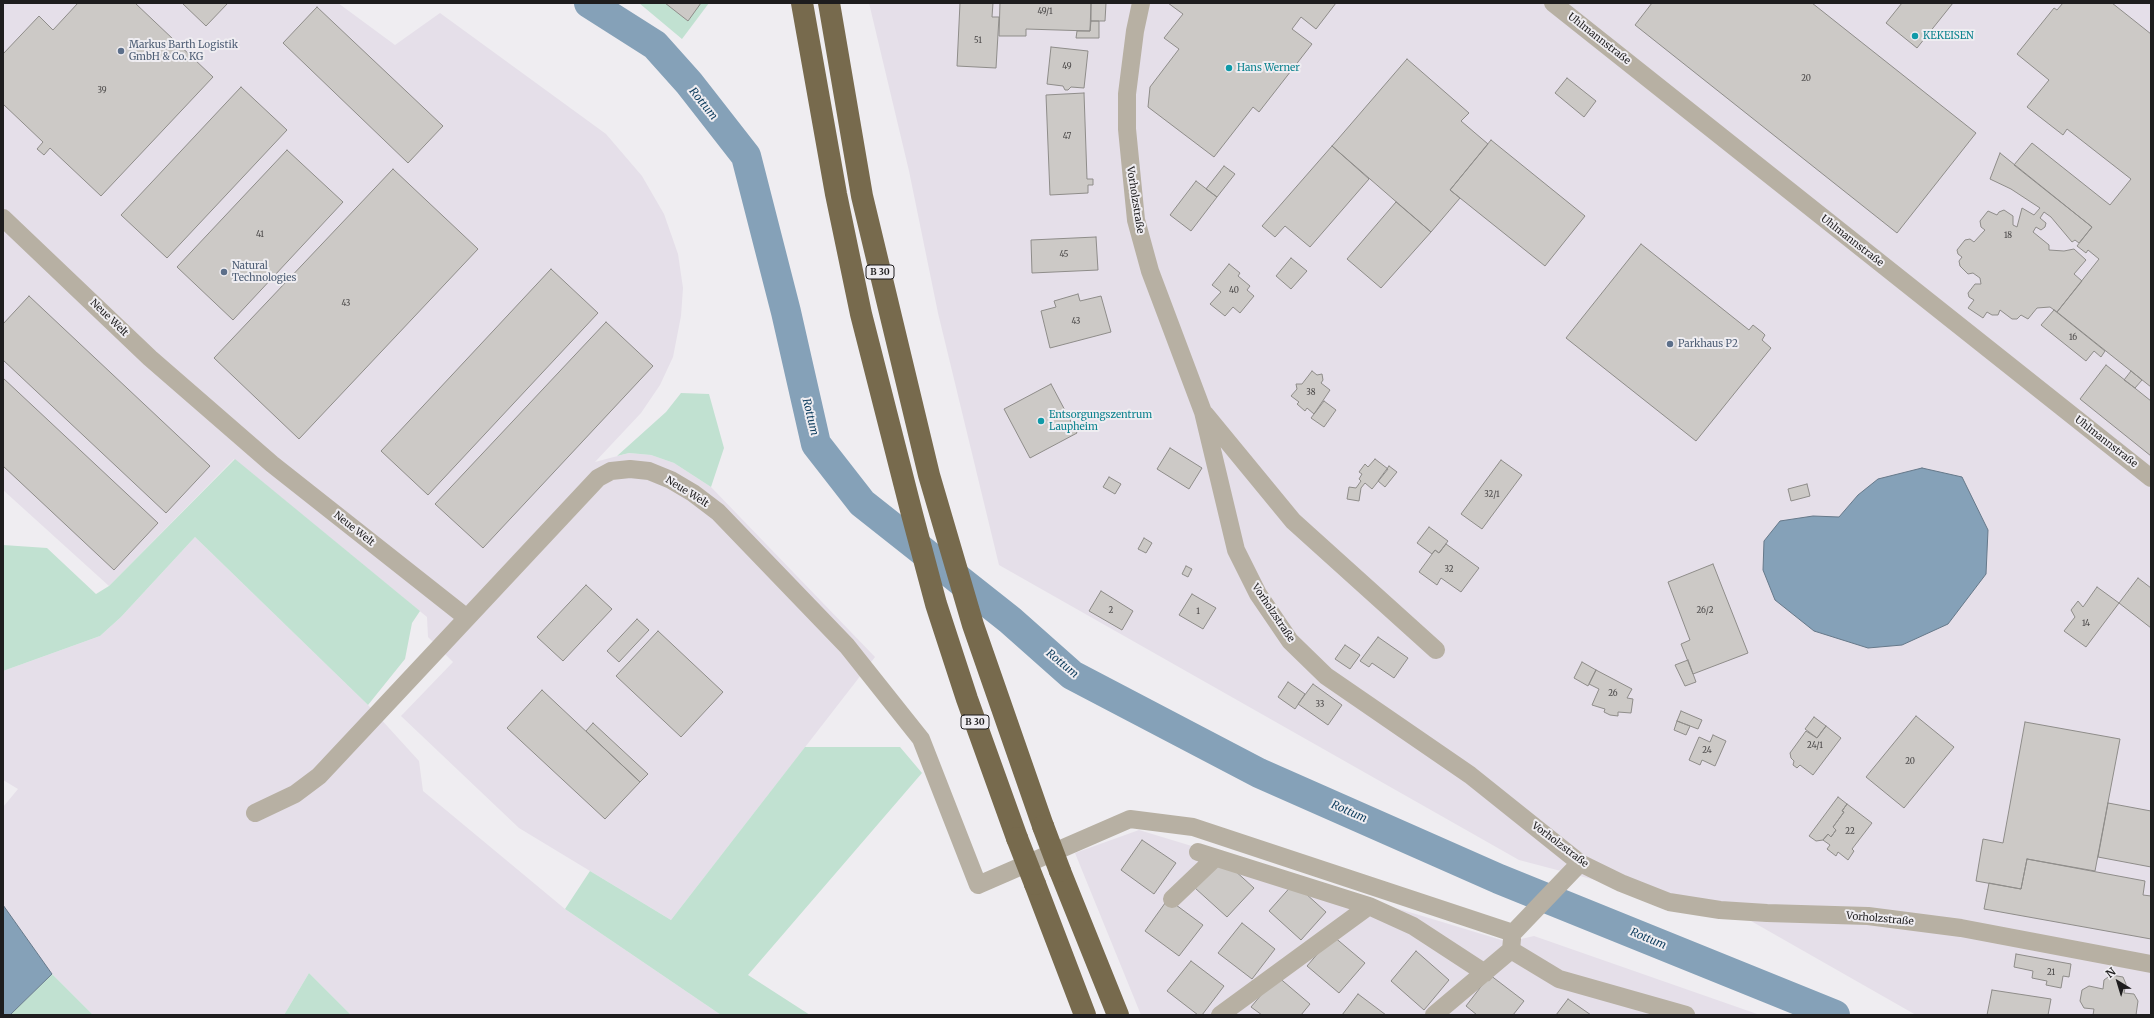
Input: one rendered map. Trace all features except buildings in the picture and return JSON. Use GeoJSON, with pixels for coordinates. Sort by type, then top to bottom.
{"type":"FeatureCollection","features":[{"type":"Feature","properties":{"kind":"highway","name":"B 30"},"geometry":{"type":"LineString","coordinates":[[802,3],[836,194],[861,314],[936,604],[967,699],[1017,838],[1085,1015]]}},
{"type":"Feature","properties":{"kind":"highway","name":"B 30"},"geometry":{"type":"LineString","coordinates":[[828,3],[862,196],[925,460],[947,537],[973,625],[1043,826],[1118,1015]]}},
{"type":"Feature","properties":{"kind":"street","name":"Vorholzstraße"},"geometry":{"type":"LineString","coordinates":[[1141,3],[1135,31],[1127,94],[1130,176],[1136,220],[1150,271],[1203,412],[1236,550],[1258,594],[1290,641],[1326,676],[1470,775],[1580,863],[1621,883],[1669,902],[1720,910],[1884,918],[1961,928],[2151,964]]}},
{"type":"Feature","properties":{"kind":"street","name":"Uhlmannstraße"},"geometry":{"type":"LineString","coordinates":[[1553,3],[2151,478]]}},
{"type":"Feature","properties":{"kind":"street","name":"Neue Welt"},"geometry":{"type":"LineString","coordinates":[[3,218],[150,358],[272,464],[467,618],[598,478],[611,471],[630,469],[649,471],[671,480],[693,493],[718,512],[848,646],[921,739],[978,885],[1130,819],[1192,827],[1513,933]]}},
{"type":"Feature","properties":{"kind":"street","name":"Vorholzstraße"},"geometry":{"type":"LineString","coordinates":[[1203,412],[1293,521],[1436,650]]}},
{"type":"Feature","properties":{"kind":"street"},"geometry":{"type":"LineString","coordinates":[[255,813],[295,794],[319,776],[467,618]]}},
{"type":"Feature","properties":{"kind":"street"},"geometry":{"type":"LineString","coordinates":[[1198,852],[1369,906],[1413,926],[1485,973]]}},
{"type":"Feature","properties":{"kind":"street"},"geometry":{"type":"LineString","coordinates":[[1172,899],[1215,858]]}},
{"type":"Feature","properties":{"kind":"street"},"geometry":{"type":"LineString","coordinates":[[1434,1015],[1458,1007],[1485,973],[1511,950],[1513,933],[1580,863]]}},
{"type":"Feature","properties":{"kind":"street"},"geometry":{"type":"LineString","coordinates":[[1220,1015],[1369,906]]}},
{"type":"Feature","properties":{"kind":"street"},"geometry":{"type":"LineString","coordinates":[[1511,950],[1559,979],[1686,1015]]}},
{"type":"Feature","properties":{"kind":"shaded area"},"geometry":{"type":"Polygon","coordinates":[[[3,3],[338,3],[395,45],[440,13],[606,134],[642,176],[664,214],[678,254],[683,288],[681,316],[673,357],[660,385],[641,413],[595,462],[629,453],[651,455],[674,463],[711,487],[875,657],[671,920],[519,828],[401,716],[453,662],[428,637],[427,617],[234,459],[109,586],[3,490],[3,3]]]}},
{"type":"Feature","properties":{"kind":"shaded area"},"geometry":{"type":"Polygon","coordinates":[[[869,3],[2151,3],[2151,1015],[1916,1015],[1751,921],[1519,860],[999,565],[938,313],[909,171],[869,3]]]}},
{"type":"Feature","properties":{"kind":"shaded area"},"geometry":{"type":"Polygon","coordinates":[[[195,537],[368,705],[419,761],[423,791],[565,909],[721,1015],[351,1015],[309,973],[284,1015],[93,1015],[52,974],[3,905],[3,807],[18,789],[3,780],[3,671],[100,636],[121,617],[195,537]]]}},
{"type":"Feature","properties":{"kind":"shaded area"},"geometry":{"type":"Polygon","coordinates":[[[1139,830],[1508,942],[1534,936],[1760,1015],[1141,1015],[1075,853],[1139,830]]]}},
{"type":"Feature","properties":{"kind":"green space"},"geometry":{"type":"Polygon","coordinates":[[[639,3],[709,3],[682,39],[639,3]]]}},
{"type":"Feature","properties":{"kind":"green space"},"geometry":{"type":"Polygon","coordinates":[[[681,393],[709,394],[724,448],[711,487],[674,463],[651,455],[629,453],[617,456],[666,412],[681,393]]]}},
{"type":"Feature","properties":{"kind":"green space"},"geometry":{"type":"Polygon","coordinates":[[[235,459],[420,611],[412,623],[405,659],[368,705],[195,537],[121,617],[100,636],[3,671],[3,545],[47,548],[96,594],[109,586],[235,459]]]}},
{"type":"Feature","properties":{"kind":"green space"},"geometry":{"type":"Polygon","coordinates":[[[805,747],[900,747],[922,773],[748,975],[810,1015],[721,1015],[565,909],[590,871],[671,920],[805,747]]]}},
{"type":"Feature","properties":{"kind":"green space"},"geometry":{"type":"Polygon","coordinates":[[[309,973],[351,1015],[284,1015],[309,973]]]}},
{"type":"Feature","properties":{"kind":"green space"},"geometry":{"type":"Polygon","coordinates":[[[52,974],[93,1015],[10,1015],[52,974]]]}},
{"type":"Feature","properties":{"kind":"water"},"geometry":{"type":"Polygon","coordinates":[[[1922,468],[1962,477],[1988,530],[1986,574],[1948,624],[1902,645],[1868,648],[1814,631],[1775,600],[1763,570],[1764,541],[1780,521],[1813,516],[1839,517],[1858,495],[1878,479],[1922,468]]]}},
{"type":"Feature","properties":{"kind":"water"},"geometry":{"type":"Polygon","coordinates":[[[3,905],[52,974],[10,1015],[3,1015],[3,905]]]}},
{"type":"Feature","properties":{"kind":"waterway","name":"Rottum"},"geometry":{"type":"LineString","coordinates":[[589,3],[655,45],[689,83],[746,156],[786,312],[816,444],[862,503],[1010,620],[1072,675],[1259,773],[1499,879],[1835,1015]]}},
{"type":"Feature","properties":{"kind":"place","name":"KEKEISEN"},"geometry":{"type":"Point","coordinates":[1915,36]}},
{"type":"Feature","properties":{"kind":"place","name":"Markus Barth Logistik GmbH & Co. KG"},"geometry":{"type":"Point","coordinates":[121,51]}},
{"type":"Feature","properties":{"kind":"place","name":"Hans Werner"},"geometry":{"type":"Point","coordinates":[1229,68]}},
{"type":"Feature","properties":{"kind":"place","name":"Natural Technologies"},"geometry":{"type":"Point","coordinates":[224,272]}},
{"type":"Feature","properties":{"kind":"place","name":"Parkhaus P2"},"geometry":{"type":"Point","coordinates":[1670,344]}},
{"type":"Feature","properties":{"kind":"place","name":"Entsorgungszentrum Laupheim"},"geometry":{"type":"Point","coordinates":[1041,421]}}]}
